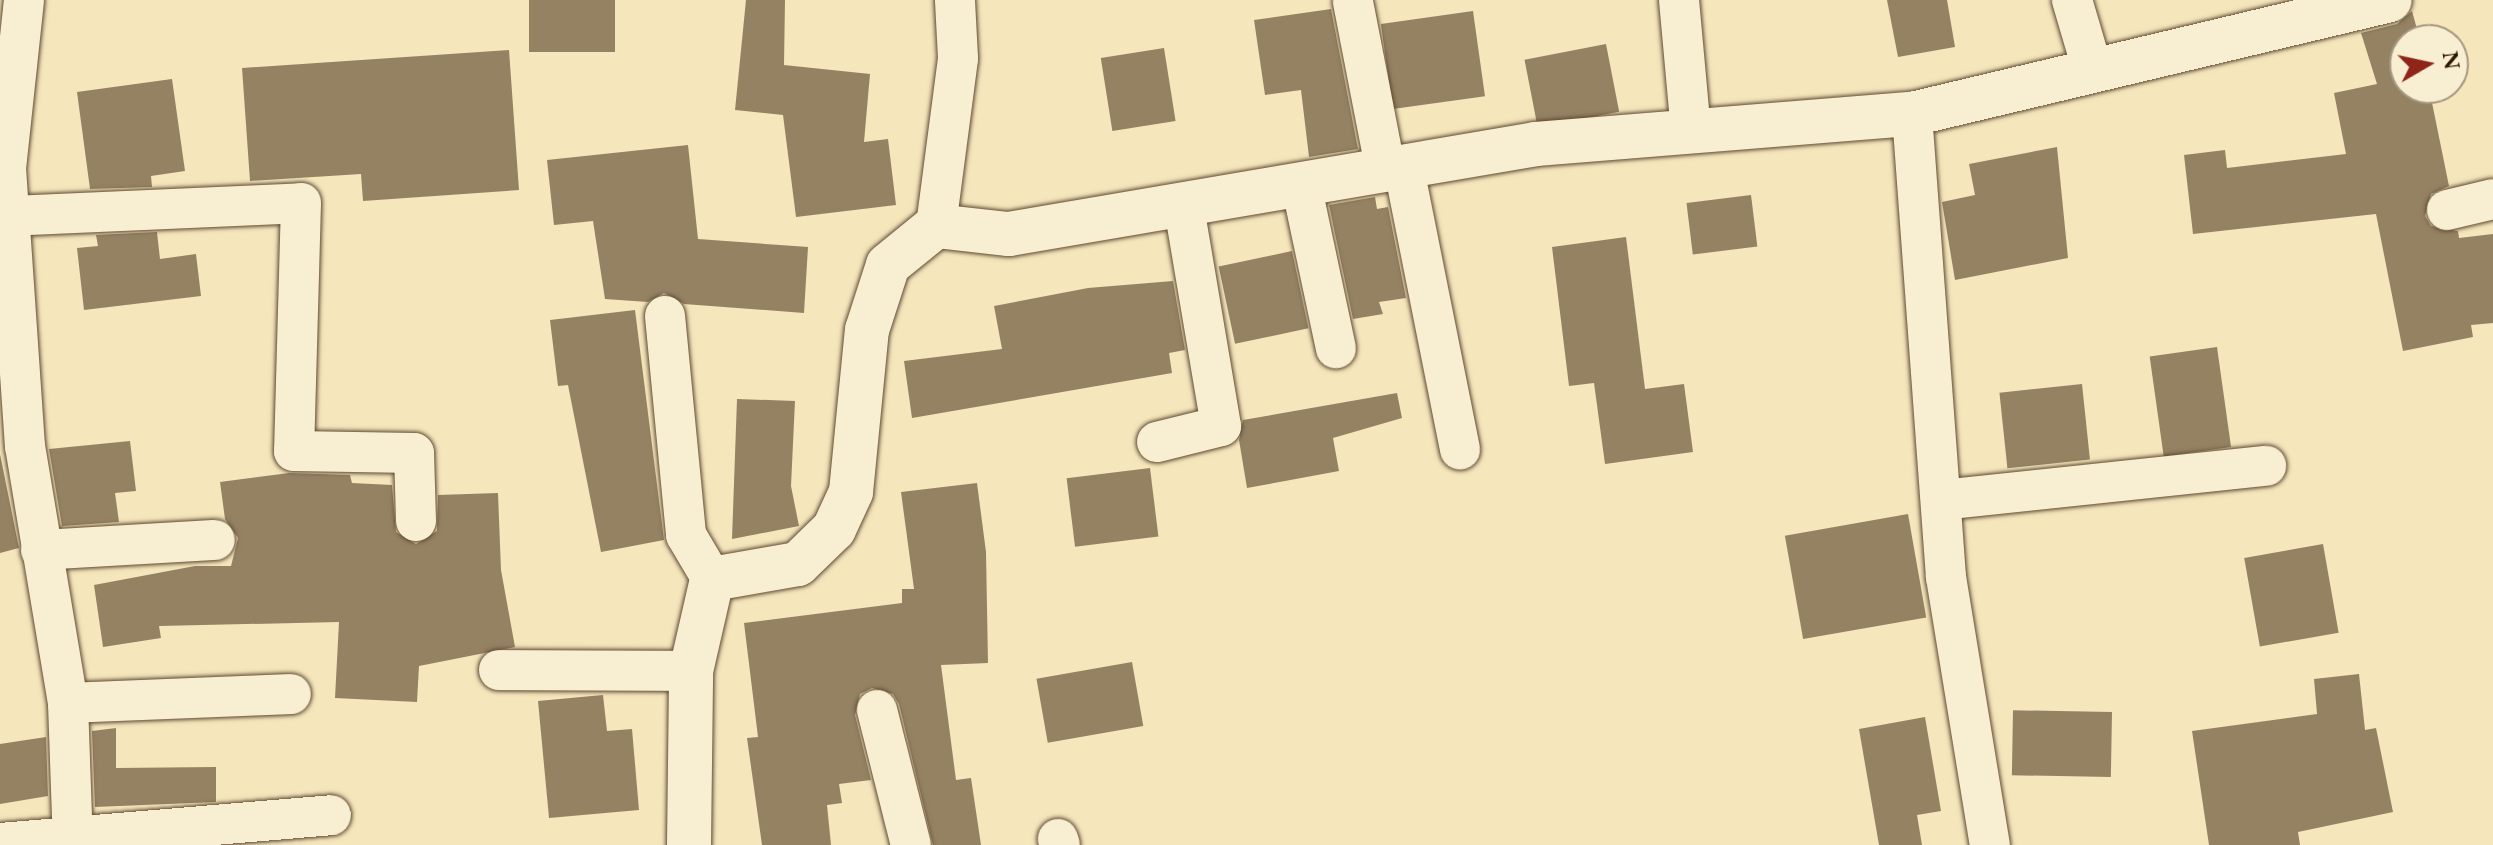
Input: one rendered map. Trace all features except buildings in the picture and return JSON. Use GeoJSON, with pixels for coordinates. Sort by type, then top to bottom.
{"type":"FeatureCollection","features":[{"type":"Feature","properties":{"kind":"street"},"geometry":{"type":"LineString","coordinates":[[24,0],[6,168],[12,448],[41,550],[68,703],[72,840]]}},
{"type":"Feature","properties":{"kind":"street"},"geometry":{"type":"LineString","coordinates":[[712,579],[798,564],[834,529],[851,492],[867,330],[888,265],[936,226],[958,58],[955,0]]}},
{"type":"Feature","properties":{"kind":"street"},"geometry":{"type":"LineString","coordinates":[[1679,0],[1691,132]]}},
{"type":"Feature","properties":{"kind":"street"},"geometry":{"type":"LineString","coordinates":[[2072,0],[2092,68]]}},
{"type":"Feature","properties":{"kind":"street"},"geometry":{"type":"LineString","coordinates":[[936,226],[1009,234],[1184,207],[1536,144],[1912,114],[2092,68],[2390,0]]}},
{"type":"Feature","properties":{"kind":"street"},"geometry":{"type":"LineString","coordinates":[[1353,2],[1460,449]]}},
{"type":"Feature","properties":{"kind":"street"},"geometry":{"type":"LineString","coordinates":[[1912,114],[1946,577],[1990,845]]}},
{"type":"Feature","properties":{"kind":"street"},"geometry":{"type":"LineString","coordinates":[[1301,184],[1336,348]]}},
{"type":"Feature","properties":{"kind":"street"},"geometry":{"type":"LineString","coordinates":[[2447,210],[2493,199]]}},
{"type":"Feature","properties":{"kind":"street"},"geometry":{"type":"LineString","coordinates":[[9,216],[301,203],[294,451],[414,453],[416,521]]}},
{"type":"Feature","properties":{"kind":"street"},"geometry":{"type":"LineString","coordinates":[[1157,442],[1221,426],[1184,207]]}},
{"type":"Feature","properties":{"kind":"street"},"geometry":{"type":"LineString","coordinates":[[665,316],[686,535],[712,579],[691,671],[689,845]]}},
{"type":"Feature","properties":{"kind":"street"},"geometry":{"type":"LineString","coordinates":[[1941,500],[2266,466]]}},
{"type":"Feature","properties":{"kind":"street"},"geometry":{"type":"LineString","coordinates":[[41,550],[215,540]]}},
{"type":"Feature","properties":{"kind":"street"},"geometry":{"type":"LineString","coordinates":[[499,670],[691,671]]}},
{"type":"Feature","properties":{"kind":"street"},"geometry":{"type":"LineString","coordinates":[[68,703],[291,694]]}},
{"type":"Feature","properties":{"kind":"street"},"geometry":{"type":"LineString","coordinates":[[877,710],[911,845]]}},
{"type":"Feature","properties":{"kind":"street"},"geometry":{"type":"LineString","coordinates":[[0,843],[72,840],[331,815]]}}]}
